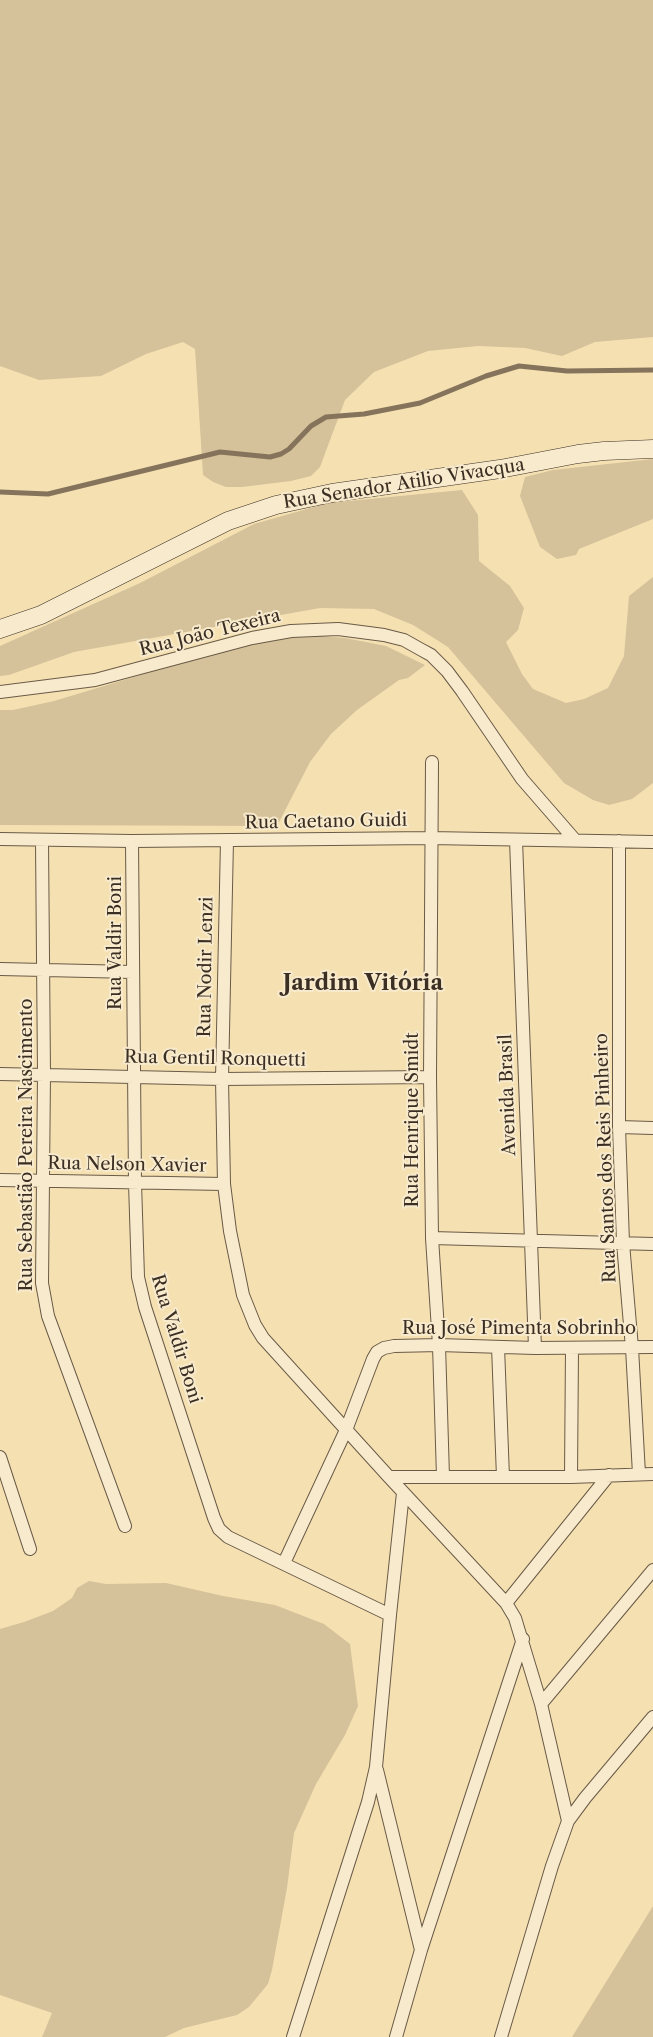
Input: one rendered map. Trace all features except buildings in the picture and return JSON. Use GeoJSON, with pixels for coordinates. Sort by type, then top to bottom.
{"type":"FeatureCollection","features":[{"type":"Feature","properties":{"kind":"street","name":"Rua Senador Atilio Vivacqua"},"geometry":{"type":"LineString","coordinates":[[0,629],[41,615],[228,521],[276,505],[332,493],[500,469],[578,454],[653,449]]}},
{"type":"Feature","properties":{"kind":"street","name":"Rua João Texeira"},"geometry":{"type":"LineString","coordinates":[[0,692],[95,680],[252,638],[291,631],[338,629],[384,635],[404,640],[430,655],[447,671],[522,779],[575,840]]}},
{"type":"Feature","properties":{"kind":"street","name":"Rua Henrique Smidt"},"geometry":{"type":"LineString","coordinates":[[432,762],[430,838],[432,1238],[439,1345],[443,1477]]}},
{"type":"Feature","properties":{"kind":"street","name":"Rua Caetano Guidi"},"geometry":{"type":"LineString","coordinates":[[0,839],[132,841],[430,838],[653,842]]}},
{"type":"Feature","properties":{"kind":"street","name":"Rua Nodir Lenzi"},"geometry":{"type":"LineString","coordinates":[[227,840],[222,1079],[224,1184],[230,1231],[243,1295],[255,1325],[272,1349],[506,1603],[515,1618],[541,1704],[568,1821]]}},
{"type":"Feature","properties":{"kind":"street","name":"Avenida Brasil"},"geometry":{"type":"LineString","coordinates":[[516,840],[535,1348]]}},
{"type":"Feature","properties":{"kind":"street","name":"Rua Sebastião Pereira Nascimento"},"geometry":{"type":"LineString","coordinates":[[42,841],[44,1074],[41,1264],[45,1304],[125,1526]]}},
{"type":"Feature","properties":{"kind":"street","name":"Rua Valdir Boni"},"geometry":{"type":"LineString","coordinates":[[132,841],[136,1255],[140,1290],[214,1518],[219,1530],[228,1537],[390,1615]]}},
{"type":"Feature","properties":{"kind":"street","name":"Rua Santos dos Reis Pinheiro"},"geometry":{"type":"LineString","coordinates":[[619,841],[619,1127],[623,1243],[632,1348],[639,1474]]}},
{"type":"Feature","properties":{"kind":"street"},"geometry":{"type":"LineString","coordinates":[[0,969],[134,972]]}},
{"type":"Feature","properties":{"kind":"street","name":"Rua Gentil Ronquetti"},"geometry":{"type":"LineString","coordinates":[[0,1074],[222,1079],[430,1077]]}},
{"type":"Feature","properties":{"kind":"street"},"geometry":{"type":"LineString","coordinates":[[619,1127],[653,1128]]}},
{"type":"Feature","properties":{"kind":"street","name":"Rua Nelson Xavier"},"geometry":{"type":"LineString","coordinates":[[0,1180],[224,1184]]}},
{"type":"Feature","properties":{"kind":"street"},"geometry":{"type":"LineString","coordinates":[[432,1238],[653,1244]]}},
{"type":"Feature","properties":{"kind":"street","name":"Rua José Pimenta Sobrinho"},"geometry":{"type":"LineString","coordinates":[[284,1563],[346,1430],[377,1352],[394,1346],[439,1345],[535,1348],[653,1348]]}},
{"type":"Feature","properties":{"kind":"street"},"geometry":{"type":"LineString","coordinates":[[498,1347],[502,1477]]}},
{"type":"Feature","properties":{"kind":"street"},"geometry":{"type":"LineString","coordinates":[[571,1477],[572,1348]]}},
{"type":"Feature","properties":{"kind":"street"},"geometry":{"type":"LineString","coordinates":[[0,1457],[30,1549]]}},
{"type":"Feature","properties":{"kind":"street"},"geometry":{"type":"LineString","coordinates":[[390,1477],[571,1477],[653,1474]]}},
{"type":"Feature","properties":{"kind":"street"},"geometry":{"type":"LineString","coordinates":[[506,1603],[609,1475]]}},
{"type":"Feature","properties":{"kind":"street"},"geometry":{"type":"LineString","coordinates":[[293,2037],[368,1802],[376,1767],[403,1493]]}},
{"type":"Feature","properties":{"kind":"street"},"geometry":{"type":"LineString","coordinates":[[541,1704],[653,1570]]}},
{"type":"Feature","properties":{"kind":"street"},"geometry":{"type":"LineString","coordinates":[[399,2036],[421,1950],[522,1639]]}},
{"type":"Feature","properties":{"kind":"street"},"geometry":{"type":"LineString","coordinates":[[500,2037],[552,1866],[568,1821],[653,1717]]}},
{"type":"Feature","properties":{"kind":"street"},"geometry":{"type":"LineString","coordinates":[[376,1767],[421,1950]]}},
{"type":"Feature","properties":{"kind":"shaded area"},"geometry":{"type":"Polygon","coordinates":[[[0,0],[653,0],[653,337],[595,342],[562,356],[525,348],[478,346],[428,351],[374,372],[345,400],[320,467],[311,476],[291,481],[242,487],[226,487],[213,482],[203,475],[195,349],[183,342],[146,354],[101,376],[39,380],[0,366],[0,0]]]}},
{"type":"Feature","properties":{"kind":"shaded area"},"geometry":{"type":"Polygon","coordinates":[[[653,459],[653,519],[579,549],[576,555],[557,559],[540,547],[520,496],[525,477],[553,470],[653,459]]]}},
{"type":"Feature","properties":{"kind":"shaded area"},"geometry":{"type":"Polygon","coordinates":[[[462,490],[478,515],[479,561],[510,586],[524,608],[518,630],[506,642],[522,674],[533,689],[566,703],[584,699],[608,688],[624,656],[629,596],[653,577],[653,783],[632,799],[609,805],[593,800],[564,783],[448,647],[413,625],[374,609],[320,608],[74,652],[9,675],[0,676],[0,646],[140,583],[254,524],[328,503],[462,490]]]}},
{"type":"Feature","properties":{"kind":"shaded area"},"geometry":{"type":"Polygon","coordinates":[[[321,636],[345,638],[386,646],[425,665],[408,678],[399,680],[357,710],[331,734],[310,762],[277,826],[0,825],[0,710],[13,710],[54,701],[204,656],[282,637],[321,636]]]}},
{"type":"Feature","properties":{"kind":"shaded area"},"geometry":{"type":"Polygon","coordinates":[[[89,1581],[106,1584],[166,1583],[275,1605],[324,1624],[350,1644],[358,1706],[345,1735],[316,1784],[294,1833],[287,1888],[268,1984],[249,2007],[237,2015],[184,2028],[165,2037],[42,2037],[52,2013],[0,1995],[0,1629],[53,1611],[72,1598],[77,1588],[89,1581]]]}},
{"type":"Feature","properties":{"kind":"shaded area"},"geometry":{"type":"Polygon","coordinates":[[[653,1906],[653,2037],[572,2037],[653,1906]]]}},
{"type":"Feature","properties":{"kind":"waterway"},"geometry":{"type":"LineString","coordinates":[[0,492],[48,494],[220,452],[270,457],[281,454],[289,449],[311,426],[326,417],[364,414],[420,403],[486,376],[519,366],[567,371],[653,370]]}},
{"type":"Feature","properties":{"kind":"district","name":"Jardim Vitória"},"geometry":{"type":"Point","coordinates":[363,984]}}]}
